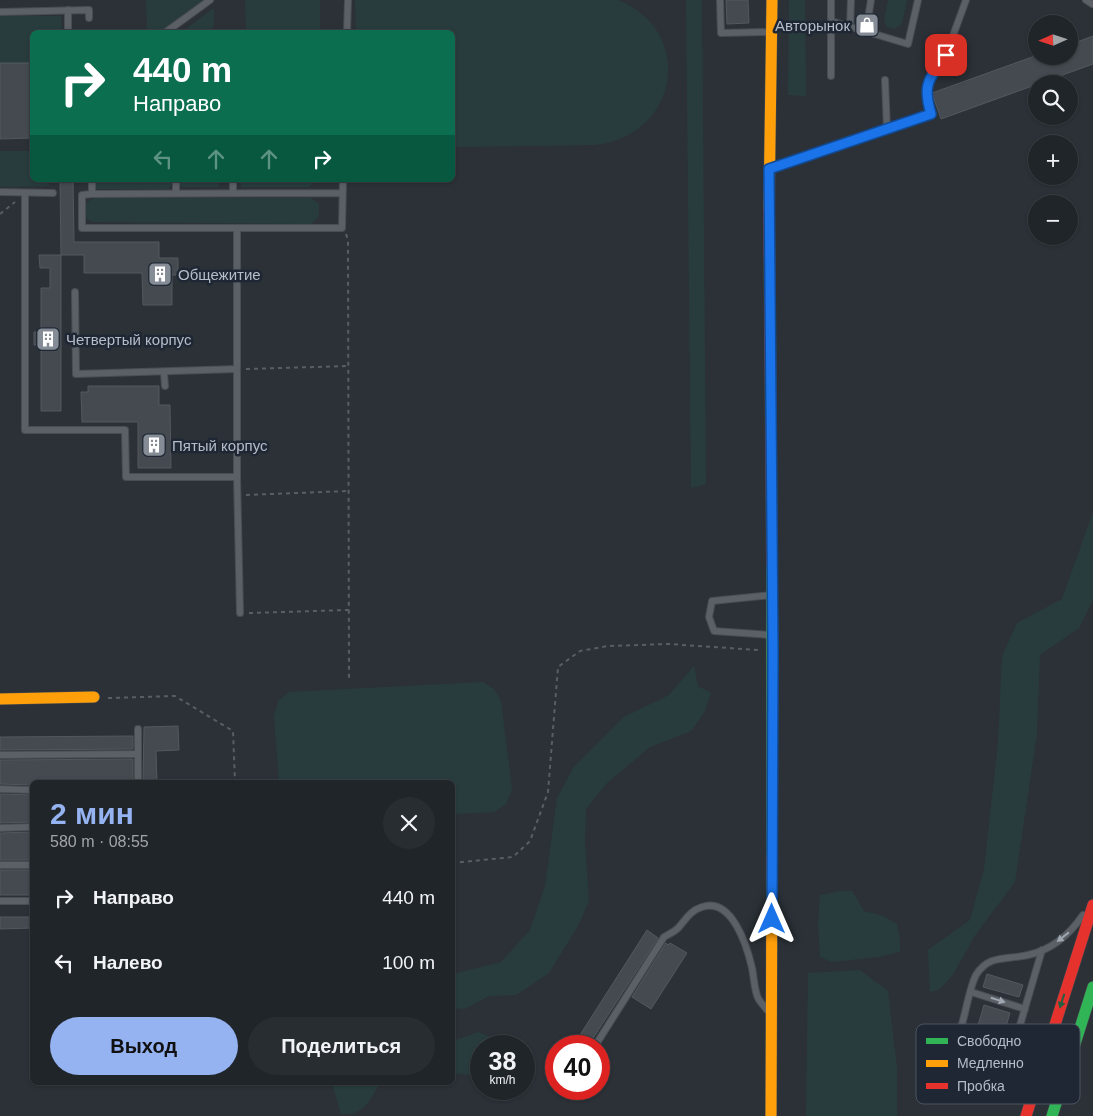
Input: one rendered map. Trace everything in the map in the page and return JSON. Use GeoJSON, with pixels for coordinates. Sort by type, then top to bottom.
{"type":"FeatureCollection","features":[{"type":"Feature","properties":{"kind":"street"},"geometry":{"type":"LineString","coordinates":[[771,1116],[773,595],[769,169],[772,0]]}},
{"type":"Feature","properties":{"kind":"street"},"geometry":{"type":"LineString","coordinates":[[0,699],[94,697]]}},
{"type":"Feature","properties":{"kind":"street"},"geometry":{"type":"LineString","coordinates":[[1055,1024],[1093,905]]}},
{"type":"Feature","properties":{"kind":"street"},"geometry":{"type":"LineString","coordinates":[[1080,1028],[1093,987]]}},
{"type":"Feature","properties":{"kind":"street"},"geometry":{"type":"LineString","coordinates":[[1052,1116],[1056,1104]]}},
{"type":"Feature","properties":{"kind":"lane"},"geometry":{"type":"LineString","coordinates":[[169,30],[210,0]]}},
{"type":"Feature","properties":{"kind":"lane"},"geometry":{"type":"LineString","coordinates":[[347,30],[348,0]]}},
{"type":"Feature","properties":{"kind":"lane"},"geometry":{"type":"LineString","coordinates":[[720,0],[721,33],[772,32]]}},
{"type":"Feature","properties":{"kind":"lane"},"geometry":{"type":"LineString","coordinates":[[831,0],[831,76]]}},
{"type":"Feature","properties":{"kind":"lane"},"geometry":{"type":"LineString","coordinates":[[850,27],[851,0]]}},
{"type":"Feature","properties":{"kind":"lane"},"geometry":{"type":"LineString","coordinates":[[866,31],[872,0]]}},
{"type":"Feature","properties":{"kind":"lane"},"geometry":{"type":"LineString","coordinates":[[831,21],[908,44],[918,0]]}},
{"type":"Feature","properties":{"kind":"lane"},"geometry":{"type":"LineString","coordinates":[[769,169],[931,114],[926,97],[928,80],[946,55],[966,0]]}},
{"type":"Feature","properties":{"kind":"lane"},"geometry":{"type":"LineString","coordinates":[[1086,0],[1092,4]]}},
{"type":"Feature","properties":{"kind":"lane"},"geometry":{"type":"LineString","coordinates":[[68,10],[68,30]]}},
{"type":"Feature","properties":{"kind":"lane"},"geometry":{"type":"LineString","coordinates":[[0,12],[89,10],[89,18]]}},
{"type":"Feature","properties":{"kind":"lane"},"geometry":{"type":"LineString","coordinates":[[885,80],[887,129]]}},
{"type":"Feature","properties":{"kind":"lane"},"geometry":{"type":"LineString","coordinates":[[92,182],[92,194]]}},
{"type":"Feature","properties":{"kind":"lane"},"geometry":{"type":"LineString","coordinates":[[176,182],[176,193]]}},
{"type":"Feature","properties":{"kind":"lane"},"geometry":{"type":"LineString","coordinates":[[233,182],[233,193]]}},
{"type":"Feature","properties":{"kind":"lane"},"geometry":{"type":"LineString","coordinates":[[342,193],[82,195],[82,228],[342,228],[343,182]]}},
{"type":"Feature","properties":{"kind":"lane"},"geometry":{"type":"LineString","coordinates":[[0,192],[25,194],[53,192]]}},
{"type":"Feature","properties":{"kind":"lane"},"geometry":{"type":"LineString","coordinates":[[25,194],[26,430],[125,430],[126,477],[237,477]]}},
{"type":"Feature","properties":{"kind":"lane"},"geometry":{"type":"LineString","coordinates":[[237,228],[237,477],[240,613]]}},
{"type":"Feature","properties":{"kind":"lane"},"geometry":{"type":"LineString","coordinates":[[74,292],[76,374],[237,369]]}},
{"type":"Feature","properties":{"kind":"lane"},"geometry":{"type":"LineString","coordinates":[[164,372],[165,386]]}},
{"type":"Feature","properties":{"kind":"lane"},"geometry":{"type":"LineString","coordinates":[[773,595],[712,601],[709,617],[714,631],[773,636]]}},
{"type":"Feature","properties":{"kind":"lane"},"geometry":{"type":"LineString","coordinates":[[138,729],[138,780]]}},
{"type":"Feature","properties":{"kind":"lane"},"geometry":{"type":"LineString","coordinates":[[0,755],[138,754]]}},
{"type":"Feature","properties":{"kind":"lane"},"geometry":{"type":"LineString","coordinates":[[0,789],[30,790]]}},
{"type":"Feature","properties":{"kind":"lane"},"geometry":{"type":"LineString","coordinates":[[0,828],[30,827]]}},
{"type":"Feature","properties":{"kind":"lane"},"geometry":{"type":"LineString","coordinates":[[0,865],[30,865]]}},
{"type":"Feature","properties":{"kind":"lane"},"geometry":{"type":"LineString","coordinates":[[962,1024],[976,975],[991,960],[1028,955],[1042,950],[1069,932],[1093,899]]}},
{"type":"Feature","properties":{"kind":"lane"},"geometry":{"type":"LineString","coordinates":[[0,901],[30,901]]}},
{"type":"Feature","properties":{"kind":"lane"},"geometry":{"type":"LineString","coordinates":[[602,1035],[664,937],[678,928],[687,915],[702,907],[713,905],[727,911],[734,922],[743,940],[752,966],[758,999],[772,1015]]}},
{"type":"Feature","properties":{"kind":"lane"},"geometry":{"type":"LineString","coordinates":[[1021,1024],[1042,950]]}},
{"type":"Feature","properties":{"kind":"lane"},"geometry":{"type":"LineString","coordinates":[[971,992],[1025,1009]]}},
{"type":"Feature","properties":{"kind":"path"},"geometry":{"type":"LineString","coordinates":[[0,214],[25,194]]}},
{"type":"Feature","properties":{"kind":"path"},"geometry":{"type":"LineString","coordinates":[[342,228],[348,240],[349,681]]}},
{"type":"Feature","properties":{"kind":"path"},"geometry":{"type":"LineString","coordinates":[[237,369],[348,366]]}},
{"type":"Feature","properties":{"kind":"path"},"geometry":{"type":"LineString","coordinates":[[238,495],[348,491]]}},
{"type":"Feature","properties":{"kind":"path"},"geometry":{"type":"LineString","coordinates":[[240,613],[349,610]]}},
{"type":"Feature","properties":{"kind":"path"},"geometry":{"type":"LineString","coordinates":[[455,863],[513,857],[530,841],[548,792],[558,667],[580,651],[608,646],[669,644],[773,651]]}},
{"type":"Feature","properties":{"kind":"path"},"geometry":{"type":"LineString","coordinates":[[94,697],[175,696],[233,731],[235,780]]}},
{"type":"Feature","properties":{"kind":"green space"},"geometry":{"type":"Polygon","coordinates":[[[146,0],[206,0],[167,30],[147,30],[146,0]]]}},
{"type":"Feature","properties":{"kind":"green space"},"geometry":{"type":"Polygon","coordinates":[[[245,0],[320,0],[320,30],[246,29],[245,0]]]}},
{"type":"Feature","properties":{"kind":"green space"},"geometry":{"type":"Polygon","coordinates":[[[355,0],[618,0],[643,15],[659,34],[667,57],[667,81],[660,103],[645,123],[623,137],[595,145],[455,147],[455,30],[356,30],[355,0]]]}},
{"type":"Feature","properties":{"kind":"green space"},"geometry":{"type":"Polygon","coordinates":[[[686,0],[702,0],[706,484],[691,488],[686,0]]]}},
{"type":"Feature","properties":{"kind":"green space"},"geometry":{"type":"Polygon","coordinates":[[[789,0],[805,0],[806,96],[788,95],[789,0]]]}},
{"type":"Feature","properties":{"kind":"green space"},"geometry":{"type":"Polygon","coordinates":[[[888,0],[907,0],[902,24],[894,29],[887,27],[884,20],[888,0]]]}},
{"type":"Feature","properties":{"kind":"green space"},"geometry":{"type":"Polygon","coordinates":[[[214,8],[212,30],[185,30],[214,8]]]}},
{"type":"Feature","properties":{"kind":"green space"},"geometry":{"type":"Polygon","coordinates":[[[0,16],[61,16],[62,30],[30,30],[30,63],[0,63],[0,16]]]}},
{"type":"Feature","properties":{"kind":"green space"},"geometry":{"type":"Polygon","coordinates":[[[0,151],[30,151],[30,182],[49,182],[49,186],[0,187],[0,151]]]}},
{"type":"Feature","properties":{"kind":"green space"},"geometry":{"type":"Polygon","coordinates":[[[95,182],[172,182],[168,189],[96,189],[95,182]]]}},
{"type":"Feature","properties":{"kind":"green space"},"geometry":{"type":"Polygon","coordinates":[[[180,182],[218,182],[219,187],[180,187],[180,182]]]}},
{"type":"Feature","properties":{"kind":"green space"},"geometry":{"type":"Polygon","coordinates":[[[241,182],[315,182],[309,187],[241,187],[241,182]]]}},
{"type":"Feature","properties":{"kind":"green space"},"geometry":{"type":"Polygon","coordinates":[[[94,198],[311,198],[319,204],[319,216],[311,224],[93,222],[86,218],[86,203],[94,198]]]}},
{"type":"Feature","properties":{"kind":"green space"},"geometry":{"type":"Polygon","coordinates":[[[1093,512],[1093,600],[1079,628],[1040,655],[1037,733],[1015,882],[976,934],[952,976],[939,990],[930,992],[928,950],[970,920],[984,869],[998,743],[1002,656],[1017,623],[1062,599],[1093,512]]]}},
{"type":"Feature","properties":{"kind":"green space"},"geometry":{"type":"Polygon","coordinates":[[[694,666],[698,686],[711,693],[704,713],[691,731],[650,747],[607,783],[586,809],[585,843],[589,901],[578,926],[549,973],[516,995],[489,996],[465,1009],[455,1008],[455,974],[501,962],[530,930],[545,886],[557,798],[574,767],[624,717],[669,695],[694,666]]]}},
{"type":"Feature","properties":{"kind":"green space"},"geometry":{"type":"Polygon","coordinates":[[[483,682],[494,689],[501,701],[512,790],[506,804],[494,812],[455,814],[455,780],[279,780],[274,717],[278,701],[289,692],[483,682]]]}},
{"type":"Feature","properties":{"kind":"green space"},"geometry":{"type":"Polygon","coordinates":[[[852,891],[864,911],[883,916],[897,924],[900,952],[878,957],[832,962],[820,957],[818,924],[820,895],[852,891]]]}},
{"type":"Feature","properties":{"kind":"green space"},"geometry":{"type":"Polygon","coordinates":[[[860,970],[888,991],[897,1067],[897,1116],[806,1116],[808,973],[860,970]]]}},
{"type":"Feature","properties":{"kind":"green space"},"geometry":{"type":"Polygon","coordinates":[[[478,1032],[485,1035],[470,1035],[470,1075],[455,1073],[455,1040],[478,1032]]]}},
{"type":"Feature","properties":{"kind":"green space"},"geometry":{"type":"Polygon","coordinates":[[[333,1085],[379,1085],[361,1110],[349,1114],[341,1114],[333,1085]]]}},
{"type":"Feature","properties":{"kind":"building"},"geometry":{"type":"Polygon","coordinates":[[[726,0],[748,0],[749,23],[727,24],[726,0]]]}},
{"type":"Feature","properties":{"kind":"building"},"geometry":{"type":"Polygon","coordinates":[[[1093,36],[1093,64],[1063,75],[1028,75],[1028,88],[941,119],[932,93],[1028,59],[1028,65],[1078,65],[1078,42],[1093,36]]]}},
{"type":"Feature","properties":{"kind":"building"},"geometry":{"type":"Polygon","coordinates":[[[0,63],[30,63],[30,138],[0,139],[0,63]]]}},
{"type":"Feature","properties":{"kind":"building","name":"Общежитие"},"geometry":{"type":"Polygon","coordinates":[[[60,182],[73,182],[74,242],[159,242],[159,258],[178,258],[178,275],[172,275],[172,305],[143,305],[142,273],[84,273],[84,255],[61,255],[60,182]]]}},
{"type":"Feature","properties":{"kind":"building","name":"Четвертый корпус"},"geometry":{"type":"Polygon","coordinates":[[[39,255],[61,255],[61,411],[41,411],[41,345],[34,345],[34,332],[41,332],[41,288],[50,288],[50,268],[40,268],[39,255]]]}},
{"type":"Feature","properties":{"kind":"building","name":"Пятый корпус"},"geometry":{"type":"Polygon","coordinates":[[[88,386],[159,386],[159,405],[170,405],[171,468],[138,468],[138,422],[82,422],[81,392],[88,392],[88,386]]]}},
{"type":"Feature","properties":{"kind":"building"},"geometry":{"type":"Polygon","coordinates":[[[178,726],[179,750],[156,751],[157,780],[143,780],[144,727],[178,726]]]}},
{"type":"Feature","properties":{"kind":"building"},"geometry":{"type":"Polygon","coordinates":[[[133,736],[133,749],[0,750],[0,737],[133,736]]]}},
{"type":"Feature","properties":{"kind":"building"},"geometry":{"type":"Polygon","coordinates":[[[133,759],[133,780],[30,780],[30,785],[0,784],[0,760],[133,759]]]}},
{"type":"Feature","properties":{"kind":"building"},"geometry":{"type":"Polygon","coordinates":[[[0,794],[30,795],[30,822],[0,823],[0,794]]]}},
{"type":"Feature","properties":{"kind":"building"},"geometry":{"type":"Polygon","coordinates":[[[30,832],[30,860],[0,860],[0,833],[30,832]]]}},
{"type":"Feature","properties":{"kind":"building"},"geometry":{"type":"Polygon","coordinates":[[[0,870],[30,870],[30,895],[0,895],[0,870]]]}},
{"type":"Feature","properties":{"kind":"building"},"geometry":{"type":"Polygon","coordinates":[[[0,917],[30,917],[30,928],[0,929],[0,917]]]}},
{"type":"Feature","properties":{"kind":"building"},"geometry":{"type":"Polygon","coordinates":[[[647,930],[658,938],[595,1035],[580,1035],[647,930]]]}},
{"type":"Feature","properties":{"kind":"building"},"geometry":{"type":"Polygon","coordinates":[[[666,943],[668,945],[670,943],[687,953],[651,1009],[632,997],[666,943]]]}},
{"type":"Feature","properties":{"kind":"building"},"geometry":{"type":"Polygon","coordinates":[[[987,974],[1023,985],[1019,997],[983,987],[987,974]]]}},
{"type":"Feature","properties":{"kind":"building"},"geometry":{"type":"Polygon","coordinates":[[[984,1005],[1010,1013],[1007,1024],[978,1024],[984,1005]]]}},
{"type":"Feature","properties":{"kind":"traffic: fast"},"geometry":{"type":"LineString","coordinates":[[772,565],[772,856]]}},
{"type":"Feature","properties":{"kind":"traffic: fast"},"geometry":{"type":"LineString","coordinates":[[1080,1028],[1093,987]]}},
{"type":"Feature","properties":{"kind":"traffic: fast"},"geometry":{"type":"LineString","coordinates":[[1052,1116],[1056,1104]]}},
{"type":"Feature","properties":{"kind":"traffic: slow"},"geometry":{"type":"LineString","coordinates":[[769,209],[772,0]]}},
{"type":"Feature","properties":{"kind":"traffic: slow"},"geometry":{"type":"LineString","coordinates":[[0,699],[94,697]]}},
{"type":"Feature","properties":{"kind":"traffic: slow"},"geometry":{"type":"LineString","coordinates":[[771,1116],[772,856]]}},
{"type":"Feature","properties":{"kind":"traffic: jam"},"geometry":{"type":"LineString","coordinates":[[769,209],[772,565]]}},
{"type":"Feature","properties":{"kind":"traffic: jam"},"geometry":{"type":"LineString","coordinates":[[1055,1024],[1093,905]]}},
{"type":"Feature","properties":{"kind":"traffic: jam"},"geometry":{"type":"LineString","coordinates":[[1026,1116],[1030,1104]]}},
{"type":"Feature","properties":{"kind":"place","name":"Авторынок"},"geometry":{"type":"Point","coordinates":[867,25]}},
{"type":"Feature","properties":{"kind":"place","name":"Общежитие"},"geometry":{"type":"Point","coordinates":[160,274]}},
{"type":"Feature","properties":{"kind":"place","name":"Четвертый корпус"},"geometry":{"type":"Point","coordinates":[48,339]}},
{"type":"Feature","properties":{"kind":"place","name":"Пятый корпус"},"geometry":{"type":"Point","coordinates":[154,445]}},
{"type":"Feature","properties":{"kind":"route"},"geometry":{"type":"LineString","coordinates":[[772,919],[773,651],[769,169],[931,114],[926,97],[928,80],[946,55]]}}]}
